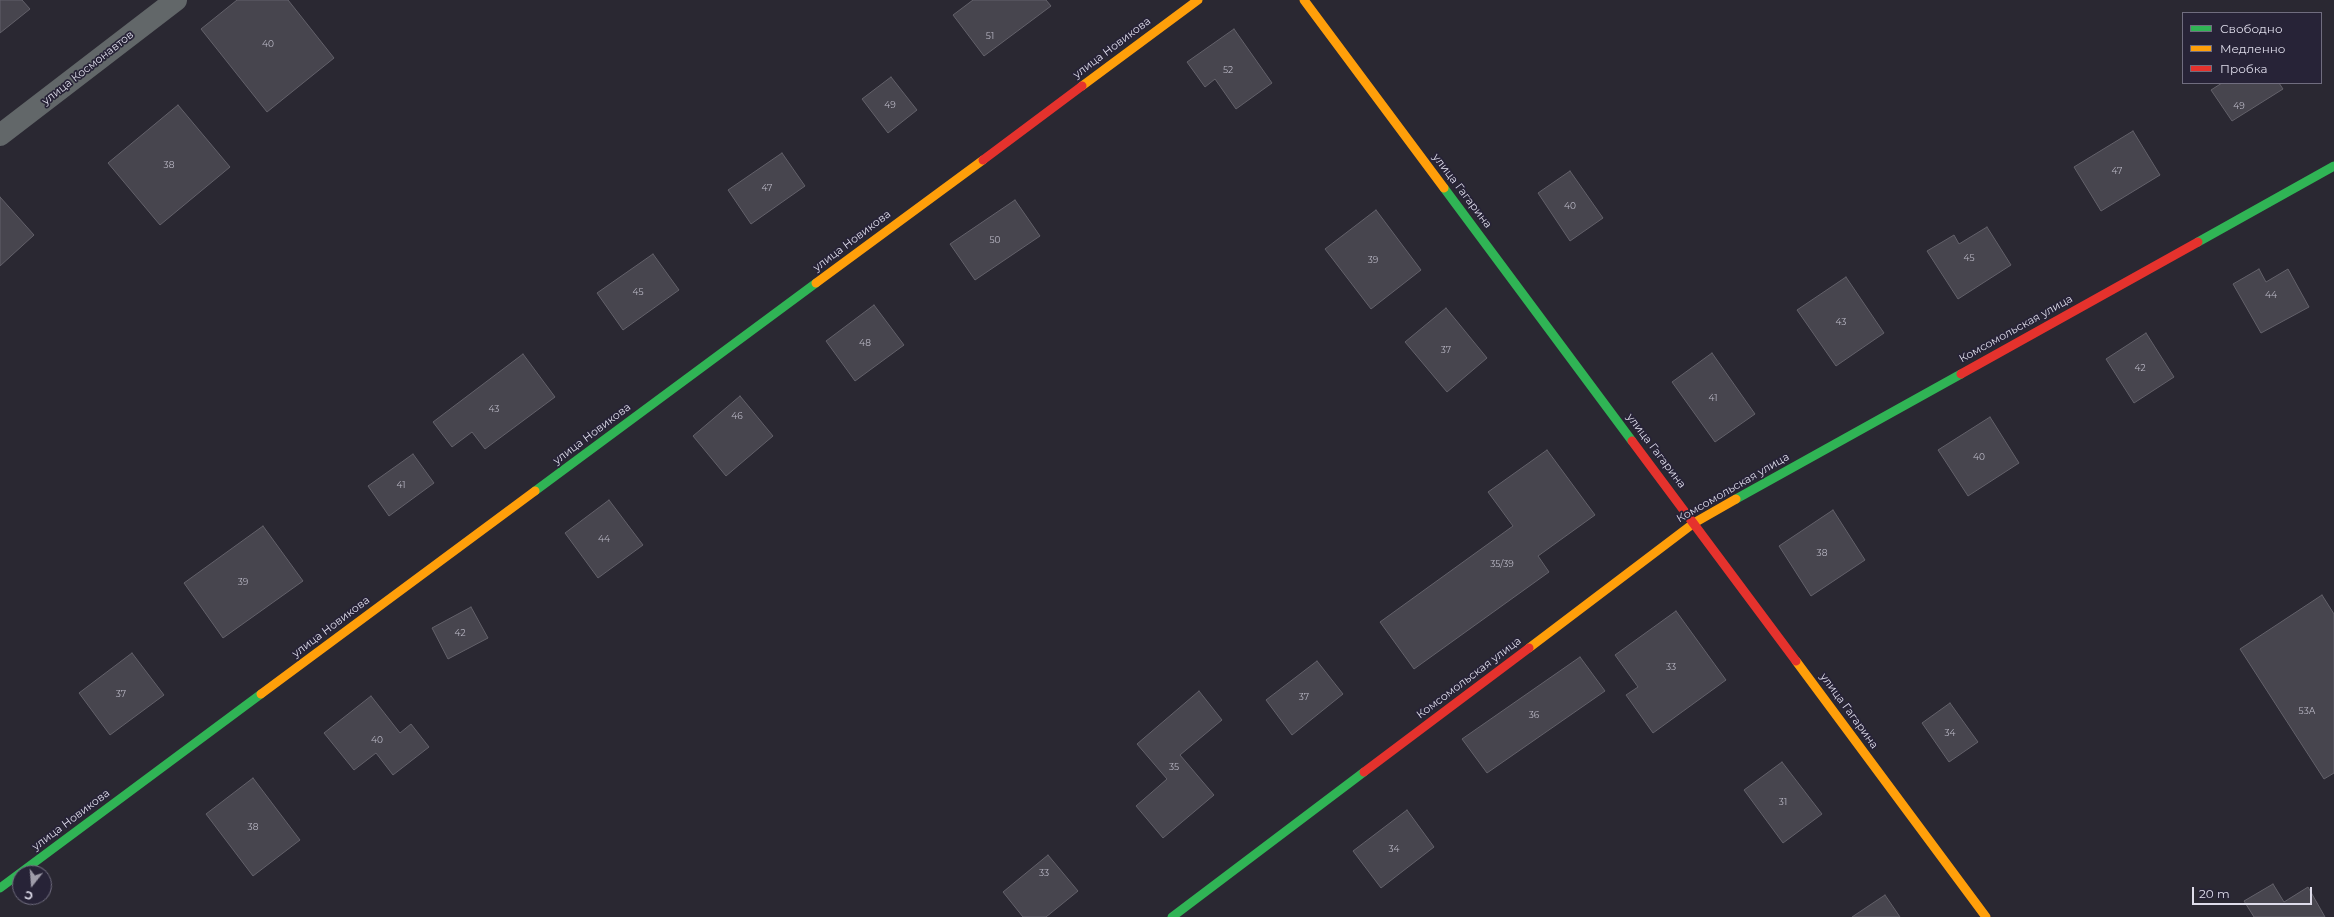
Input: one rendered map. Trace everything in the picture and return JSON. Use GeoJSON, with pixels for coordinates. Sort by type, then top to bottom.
{"type":"FeatureCollection","features":[{"type":"Feature","properties":{"kind":"street","name":"улица Космонавтов"},"geometry":{"type":"LineString","coordinates":[[0,136],[176,0]]}},
{"type":"Feature","properties":{"kind":"street","name":"улица Новикова"},"geometry":{"type":"LineString","coordinates":[[0,888],[1198,0]]}},
{"type":"Feature","properties":{"kind":"street","name":"улица Гагарина"},"geometry":{"type":"LineString","coordinates":[[1304,0],[1694,522],[1986,917]]}},
{"type":"Feature","properties":{"kind":"street","name":"Комсомольская улица"},"geometry":{"type":"LineString","coordinates":[[1172,917],[1694,522],[2334,166]]}},
{"type":"Feature","properties":{"kind":"building"},"geometry":{"type":"Polygon","coordinates":[[[0,0],[22,0],[30,9],[0,33],[0,0]]]}},
{"type":"Feature","properties":{"kind":"building"},"geometry":{"type":"Polygon","coordinates":[[[237,0],[288,0],[334,58],[267,112],[201,29],[237,0]]]}},
{"type":"Feature","properties":{"kind":"building"},"geometry":{"type":"Polygon","coordinates":[[[973,0],[1046,0],[1051,6],[984,56],[953,15],[973,0]]]}},
{"type":"Feature","properties":{"kind":"building"},"geometry":{"type":"Polygon","coordinates":[[[1234,29],[1272,83],[1236,109],[1215,79],[1205,87],[1187,62],[1234,29]]]}},
{"type":"Feature","properties":{"kind":"building"},"geometry":{"type":"Polygon","coordinates":[[[891,77],[917,110],[888,133],[862,99],[891,77]]]}},
{"type":"Feature","properties":{"kind":"building"},"geometry":{"type":"Polygon","coordinates":[[[2220,84],[2280,84],[2283,89],[2232,121],[2211,90],[2220,84]]]}},
{"type":"Feature","properties":{"kind":"building"},"geometry":{"type":"Polygon","coordinates":[[[178,105],[230,167],[160,225],[108,163],[178,105]]]}},
{"type":"Feature","properties":{"kind":"building"},"geometry":{"type":"Polygon","coordinates":[[[2133,131],[2160,175],[2101,211],[2074,167],[2133,131]]]}},
{"type":"Feature","properties":{"kind":"building"},"geometry":{"type":"Polygon","coordinates":[[[782,153],[805,186],[751,224],[728,190],[782,153]]]}},
{"type":"Feature","properties":{"kind":"building"},"geometry":{"type":"Polygon","coordinates":[[[1570,171],[1603,218],[1570,241],[1538,193],[1570,171]]]}},
{"type":"Feature","properties":{"kind":"building"},"geometry":{"type":"Polygon","coordinates":[[[0,197],[34,235],[0,266],[0,197]]]}},
{"type":"Feature","properties":{"kind":"building"},"geometry":{"type":"Polygon","coordinates":[[[1015,200],[1040,236],[975,280],[950,244],[1015,200]]]}},
{"type":"Feature","properties":{"kind":"building"},"geometry":{"type":"Polygon","coordinates":[[[1376,210],[1421,270],[1371,309],[1325,249],[1376,210]]]}},
{"type":"Feature","properties":{"kind":"building"},"geometry":{"type":"Polygon","coordinates":[[[1987,227],[2011,265],[1958,299],[1927,251],[1954,235],[1959,244],[1987,227]]]}},
{"type":"Feature","properties":{"kind":"building"},"geometry":{"type":"Polygon","coordinates":[[[653,254],[679,290],[623,330],[597,293],[653,254]]]}},
{"type":"Feature","properties":{"kind":"building"},"geometry":{"type":"Polygon","coordinates":[[[2259,269],[2266,282],[2288,269],[2309,307],[2261,333],[2233,284],[2259,269]]]}},
{"type":"Feature","properties":{"kind":"building"},"geometry":{"type":"Polygon","coordinates":[[[1846,277],[1884,333],[1836,366],[1797,310],[1846,277]]]}},
{"type":"Feature","properties":{"kind":"building"},"geometry":{"type":"Polygon","coordinates":[[[874,305],[904,345],[855,381],[826,341],[874,305]]]}},
{"type":"Feature","properties":{"kind":"building"},"geometry":{"type":"Polygon","coordinates":[[[1446,308],[1487,358],[1447,392],[1405,342],[1446,308]]]}},
{"type":"Feature","properties":{"kind":"building"},"geometry":{"type":"Polygon","coordinates":[[[2146,333],[2174,377],[2134,403],[2106,359],[2146,333]]]}},
{"type":"Feature","properties":{"kind":"building"},"geometry":{"type":"Polygon","coordinates":[[[1712,353],[1755,414],[1715,442],[1672,382],[1712,353]]]}},
{"type":"Feature","properties":{"kind":"building"},"geometry":{"type":"Polygon","coordinates":[[[523,354],[555,397],[485,449],[472,432],[452,447],[433,422],[523,354]]]}},
{"type":"Feature","properties":{"kind":"building"},"geometry":{"type":"Polygon","coordinates":[[[740,396],[773,436],[726,476],[693,436],[740,396]]]}},
{"type":"Feature","properties":{"kind":"building"},"geometry":{"type":"Polygon","coordinates":[[[1990,417],[2019,463],[1968,496],[1938,450],[1990,417]]]}},
{"type":"Feature","properties":{"kind":"building"},"geometry":{"type":"Polygon","coordinates":[[[1547,450],[1595,515],[1538,556],[1549,572],[1414,669],[1380,622],[1513,526],[1488,492],[1547,450]]]}},
{"type":"Feature","properties":{"kind":"building"},"geometry":{"type":"Polygon","coordinates":[[[413,454],[434,483],[389,516],[368,486],[413,454]]]}},
{"type":"Feature","properties":{"kind":"building"},"geometry":{"type":"Polygon","coordinates":[[[609,500],[643,545],[598,578],[565,533],[609,500]]]}},
{"type":"Feature","properties":{"kind":"building"},"geometry":{"type":"Polygon","coordinates":[[[1833,510],[1865,560],[1811,596],[1779,546],[1833,510]]]}},
{"type":"Feature","properties":{"kind":"building"},"geometry":{"type":"Polygon","coordinates":[[[263,526],[303,581],[223,638],[184,583],[263,526]]]}},
{"type":"Feature","properties":{"kind":"building"},"geometry":{"type":"Polygon","coordinates":[[[2322,595],[2334,614],[2334,773],[2324,779],[2240,649],[2322,595]]]}},
{"type":"Feature","properties":{"kind":"building"},"geometry":{"type":"Polygon","coordinates":[[[471,607],[488,638],[448,659],[432,628],[471,607]]]}},
{"type":"Feature","properties":{"kind":"building"},"geometry":{"type":"Polygon","coordinates":[[[1676,611],[1726,680],[1653,733],[1626,695],[1638,687],[1615,655],[1676,611]]]}},
{"type":"Feature","properties":{"kind":"building"},"geometry":{"type":"Polygon","coordinates":[[[132,653],[164,695],[110,735],[79,693],[132,653]]]}},
{"type":"Feature","properties":{"kind":"building"},"geometry":{"type":"Polygon","coordinates":[[[1580,657],[1605,691],[1487,773],[1462,739],[1580,657]]]}},
{"type":"Feature","properties":{"kind":"building"},"geometry":{"type":"Polygon","coordinates":[[[1317,661],[1343,694],[1292,735],[1266,700],[1317,661]]]}},
{"type":"Feature","properties":{"kind":"building"},"geometry":{"type":"Polygon","coordinates":[[[1199,691],[1222,720],[1180,755],[1214,795],[1163,838],[1136,806],[1167,779],[1137,744],[1199,691]]]}},
{"type":"Feature","properties":{"kind":"building"},"geometry":{"type":"Polygon","coordinates":[[[371,696],[400,733],[411,724],[429,747],[393,775],[376,753],[354,770],[324,733],[371,696]]]}},
{"type":"Feature","properties":{"kind":"building"},"geometry":{"type":"Polygon","coordinates":[[[1950,703],[1978,742],[1949,762],[1922,723],[1950,703]]]}},
{"type":"Feature","properties":{"kind":"building"},"geometry":{"type":"Polygon","coordinates":[[[1782,762],[1822,814],[1783,843],[1744,790],[1782,762]]]}},
{"type":"Feature","properties":{"kind":"building"},"geometry":{"type":"Polygon","coordinates":[[[253,778],[300,840],[253,876],[206,814],[253,778]]]}},
{"type":"Feature","properties":{"kind":"building"},"geometry":{"type":"Polygon","coordinates":[[[1407,810],[1434,847],[1381,888],[1353,851],[1407,810]]]}},
{"type":"Feature","properties":{"kind":"building"},"geometry":{"type":"Polygon","coordinates":[[[1048,855],[1078,891],[1046,917],[1023,917],[1003,892],[1048,855]]]}},
{"type":"Feature","properties":{"kind":"building"},"geometry":{"type":"Polygon","coordinates":[[[2273,884],[2284,902],[2308,887],[2325,917],[2254,917],[2244,901],[2273,884]]]}},
{"type":"Feature","properties":{"kind":"building"},"geometry":{"type":"Polygon","coordinates":[[[1885,895],[1900,917],[1852,917],[1885,895]]]}},
{"type":"Feature","properties":{"kind":"traffic: fast"},"geometry":{"type":"LineString","coordinates":[[2198,242],[2334,166]]}},
{"type":"Feature","properties":{"kind":"traffic: fast"},"geometry":{"type":"LineString","coordinates":[[1444,188],[1632,441]]}},
{"type":"Feature","properties":{"kind":"traffic: fast"},"geometry":{"type":"LineString","coordinates":[[535,491],[816,283]]}},
{"type":"Feature","properties":{"kind":"traffic: fast"},"geometry":{"type":"LineString","coordinates":[[1736,499],[1961,374]]}},
{"type":"Feature","properties":{"kind":"traffic: fast"},"geometry":{"type":"LineString","coordinates":[[0,888],[261,694]]}},
{"type":"Feature","properties":{"kind":"traffic: fast"},"geometry":{"type":"LineString","coordinates":[[1172,917],[1364,772]]}},
{"type":"Feature","properties":{"kind":"traffic: slow"},"geometry":{"type":"LineString","coordinates":[[1082,86],[1198,0]]}},
{"type":"Feature","properties":{"kind":"traffic: slow"},"geometry":{"type":"LineString","coordinates":[[1304,0],[1444,188]]}},
{"type":"Feature","properties":{"kind":"traffic: slow"},"geometry":{"type":"LineString","coordinates":[[816,283],[983,160]]}},
{"type":"Feature","properties":{"kind":"traffic: slow"},"geometry":{"type":"LineString","coordinates":[[261,694],[535,491]]}},
{"type":"Feature","properties":{"kind":"traffic: slow"},"geometry":{"type":"LineString","coordinates":[[1529,648],[1694,523],[1736,499]]}},
{"type":"Feature","properties":{"kind":"traffic: slow"},"geometry":{"type":"LineString","coordinates":[[1796,661],[1986,917]]}},
{"type":"Feature","properties":{"kind":"traffic: jam"},"geometry":{"type":"LineString","coordinates":[[983,160],[1082,86]]}},
{"type":"Feature","properties":{"kind":"traffic: jam"},"geometry":{"type":"LineString","coordinates":[[1961,374],[2198,242]]}},
{"type":"Feature","properties":{"kind":"traffic: jam"},"geometry":{"type":"LineString","coordinates":[[1632,441],[1796,661]]}},
{"type":"Feature","properties":{"kind":"traffic: jam"},"geometry":{"type":"LineString","coordinates":[[1364,772],[1529,648]]}}]}
